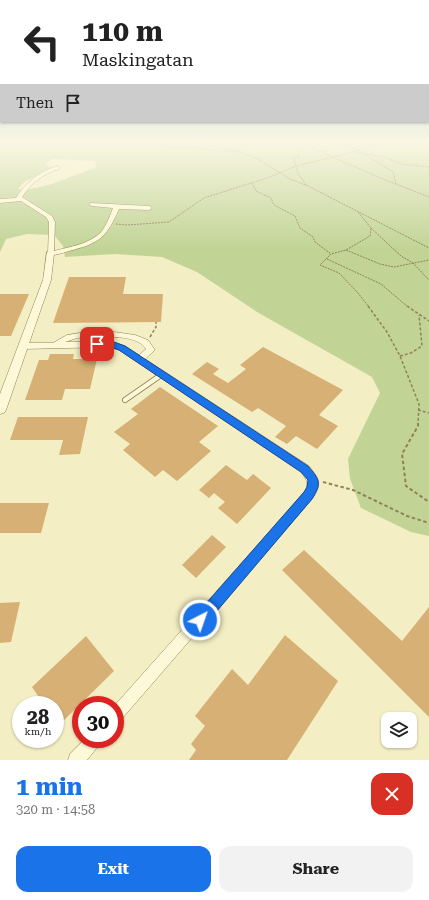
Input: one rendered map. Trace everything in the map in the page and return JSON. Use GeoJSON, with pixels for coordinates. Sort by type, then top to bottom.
{"type":"FeatureCollection","features":[{"type":"Feature","properties":{"kind":"street"},"geometry":{"type":"LineString","coordinates":[[19,198],[34,178]]}},
{"type":"Feature","properties":{"kind":"street"},"geometry":{"type":"LineString","coordinates":[[0,201],[19,198],[26,200],[50,216],[52,222],[50,254],[46,280],[0,410]]}},
{"type":"Feature","properties":{"kind":"street"},"geometry":{"type":"LineString","coordinates":[[92,204],[116,207],[150,208]]}},
{"type":"Feature","properties":{"kind":"street"},"geometry":{"type":"LineString","coordinates":[[50,254],[88,243],[99,237],[110,223],[116,207]]}},
{"type":"Feature","properties":{"kind":"street"},"geometry":{"type":"LineString","coordinates":[[55,345],[67,338],[80,334],[119,336],[144,341],[150,350],[139,359]]}},
{"type":"Feature","properties":{"kind":"street"},"geometry":{"type":"LineString","coordinates":[[23,346],[111,344],[122,348],[305,469],[313,479],[313,488],[308,496],[124,706]]}},
{"type":"Feature","properties":{"kind":"street"},"geometry":{"type":"LineString","coordinates":[[76,760],[87,748]]}},
{"type":"Feature","properties":{"kind":"lane"},"geometry":{"type":"LineString","coordinates":[[125,400],[161,375]]}},
{"type":"Feature","properties":{"kind":"path"},"geometry":{"type":"LineString","coordinates":[[110,223],[127,225],[169,222],[204,198],[266,178]]}},
{"type":"Feature","properties":{"kind":"path"},"geometry":{"type":"LineString","coordinates":[[289,178],[308,186],[429,248]]}},
{"type":"Feature","properties":{"kind":"path"},"geometry":{"type":"LineString","coordinates":[[300,178],[308,186]]}},
{"type":"Feature","properties":{"kind":"path"},"geometry":{"type":"LineString","coordinates":[[383,178],[429,197]]}},
{"type":"Feature","properties":{"kind":"path"},"geometry":{"type":"LineString","coordinates":[[395,178],[396,184]]}},
{"type":"Feature","properties":{"kind":"path"},"geometry":{"type":"LineString","coordinates":[[252,183],[256,191],[271,198],[274,204],[295,216],[300,228],[313,237],[315,242],[331,254]]}},
{"type":"Feature","properties":{"kind":"path"},"geometry":{"type":"LineString","coordinates":[[358,212],[371,228],[401,256],[413,263],[429,280]]}},
{"type":"Feature","properties":{"kind":"path"},"geometry":{"type":"LineString","coordinates":[[371,228],[370,236],[346,250],[331,254],[320,265],[339,273],[358,293],[387,332],[400,356],[419,404],[418,426],[402,454],[406,486],[429,502]]}},
{"type":"Feature","properties":{"kind":"path"},"geometry":{"type":"LineString","coordinates":[[346,250],[394,267],[429,260]]}},
{"type":"Feature","properties":{"kind":"path"},"geometry":{"type":"LineString","coordinates":[[326,259],[381,284],[419,315],[429,321]]}},
{"type":"Feature","properties":{"kind":"path"},"geometry":{"type":"LineString","coordinates":[[400,356],[411,353],[422,346],[419,315]]}},
{"type":"Feature","properties":{"kind":"path"},"geometry":{"type":"LineString","coordinates":[[144,341],[154,331],[156,322]]}},
{"type":"Feature","properties":{"kind":"path"},"geometry":{"type":"LineString","coordinates":[[418,410],[429,413]]}},
{"type":"Feature","properties":{"kind":"path"},"geometry":{"type":"LineString","coordinates":[[313,479],[354,490],[406,516],[429,523]]}},
{"type":"Feature","properties":{"kind":"green space"},"geometry":{"type":"Polygon","coordinates":[[[0,178],[31,178],[24,182],[18,189],[28,189],[38,188],[66,178],[429,178],[429,536],[411,532],[361,508],[350,479],[348,459],[380,393],[372,377],[257,312],[197,272],[162,257],[115,254],[65,257],[63,246],[54,235],[27,234],[6,239],[0,252],[0,178]]]}},
{"type":"Feature","properties":{"kind":"building"},"geometry":{"type":"Polygon","coordinates":[[[69,277],[126,277],[123,294],[163,294],[161,322],[53,323],[69,277]]]}},
{"type":"Feature","properties":{"kind":"building"},"geometry":{"type":"Polygon","coordinates":[[[0,294],[29,294],[11,336],[0,336],[0,294]]]}},
{"type":"Feature","properties":{"kind":"building"},"geometry":{"type":"Polygon","coordinates":[[[263,347],[343,390],[319,415],[338,426],[317,449],[296,436],[287,444],[275,437],[286,426],[258,408],[252,412],[192,374],[207,362],[219,369],[213,374],[228,383],[246,369],[240,365],[263,347]]]}},
{"type":"Feature","properties":{"kind":"building"},"geometry":{"type":"Polygon","coordinates":[[[50,354],[74,354],[73,359],[97,359],[90,389],[65,389],[62,400],[25,400],[39,360],[48,360],[50,354]]]}},
{"type":"Feature","properties":{"kind":"building"},"geometry":{"type":"Polygon","coordinates":[[[160,387],[218,426],[199,442],[211,451],[177,481],[163,470],[155,477],[123,450],[130,444],[114,432],[138,414],[131,409],[160,387]]]}},
{"type":"Feature","properties":{"kind":"building"},"geometry":{"type":"Polygon","coordinates":[[[18,417],[88,417],[80,454],[59,455],[63,440],[10,440],[18,417]]]}},
{"type":"Feature","properties":{"kind":"building"},"geometry":{"type":"Polygon","coordinates":[[[226,465],[247,480],[253,474],[271,488],[237,524],[218,508],[225,502],[214,493],[209,498],[199,490],[226,465]]]}},
{"type":"Feature","properties":{"kind":"building"},"geometry":{"type":"Polygon","coordinates":[[[0,503],[49,503],[41,533],[0,533],[0,503]]]}},
{"type":"Feature","properties":{"kind":"building"},"geometry":{"type":"Polygon","coordinates":[[[212,535],[226,547],[196,578],[182,565],[212,535]]]}},
{"type":"Feature","properties":{"kind":"building"},"geometry":{"type":"Polygon","coordinates":[[[304,550],[402,641],[429,607],[429,717],[282,570],[304,550]]]}},
{"type":"Feature","properties":{"kind":"building"},"geometry":{"type":"Polygon","coordinates":[[[20,602],[11,642],[0,643],[0,603],[20,602]]]}},
{"type":"Feature","properties":{"kind":"building"},"geometry":{"type":"Polygon","coordinates":[[[285,635],[338,681],[287,760],[189,760],[196,750],[191,744],[205,726],[195,716],[232,669],[248,685],[285,635]]]}},
{"type":"Feature","properties":{"kind":"building"},"geometry":{"type":"Polygon","coordinates":[[[86,636],[114,671],[89,696],[72,696],[72,712],[64,720],[64,696],[38,696],[32,687],[86,636]]]}},
{"type":"Feature","properties":{"kind":"route"},"geometry":{"type":"LineString","coordinates":[[97,344],[111,344],[122,348],[305,469],[313,479],[313,488],[308,496],[200,620]]}}]}
